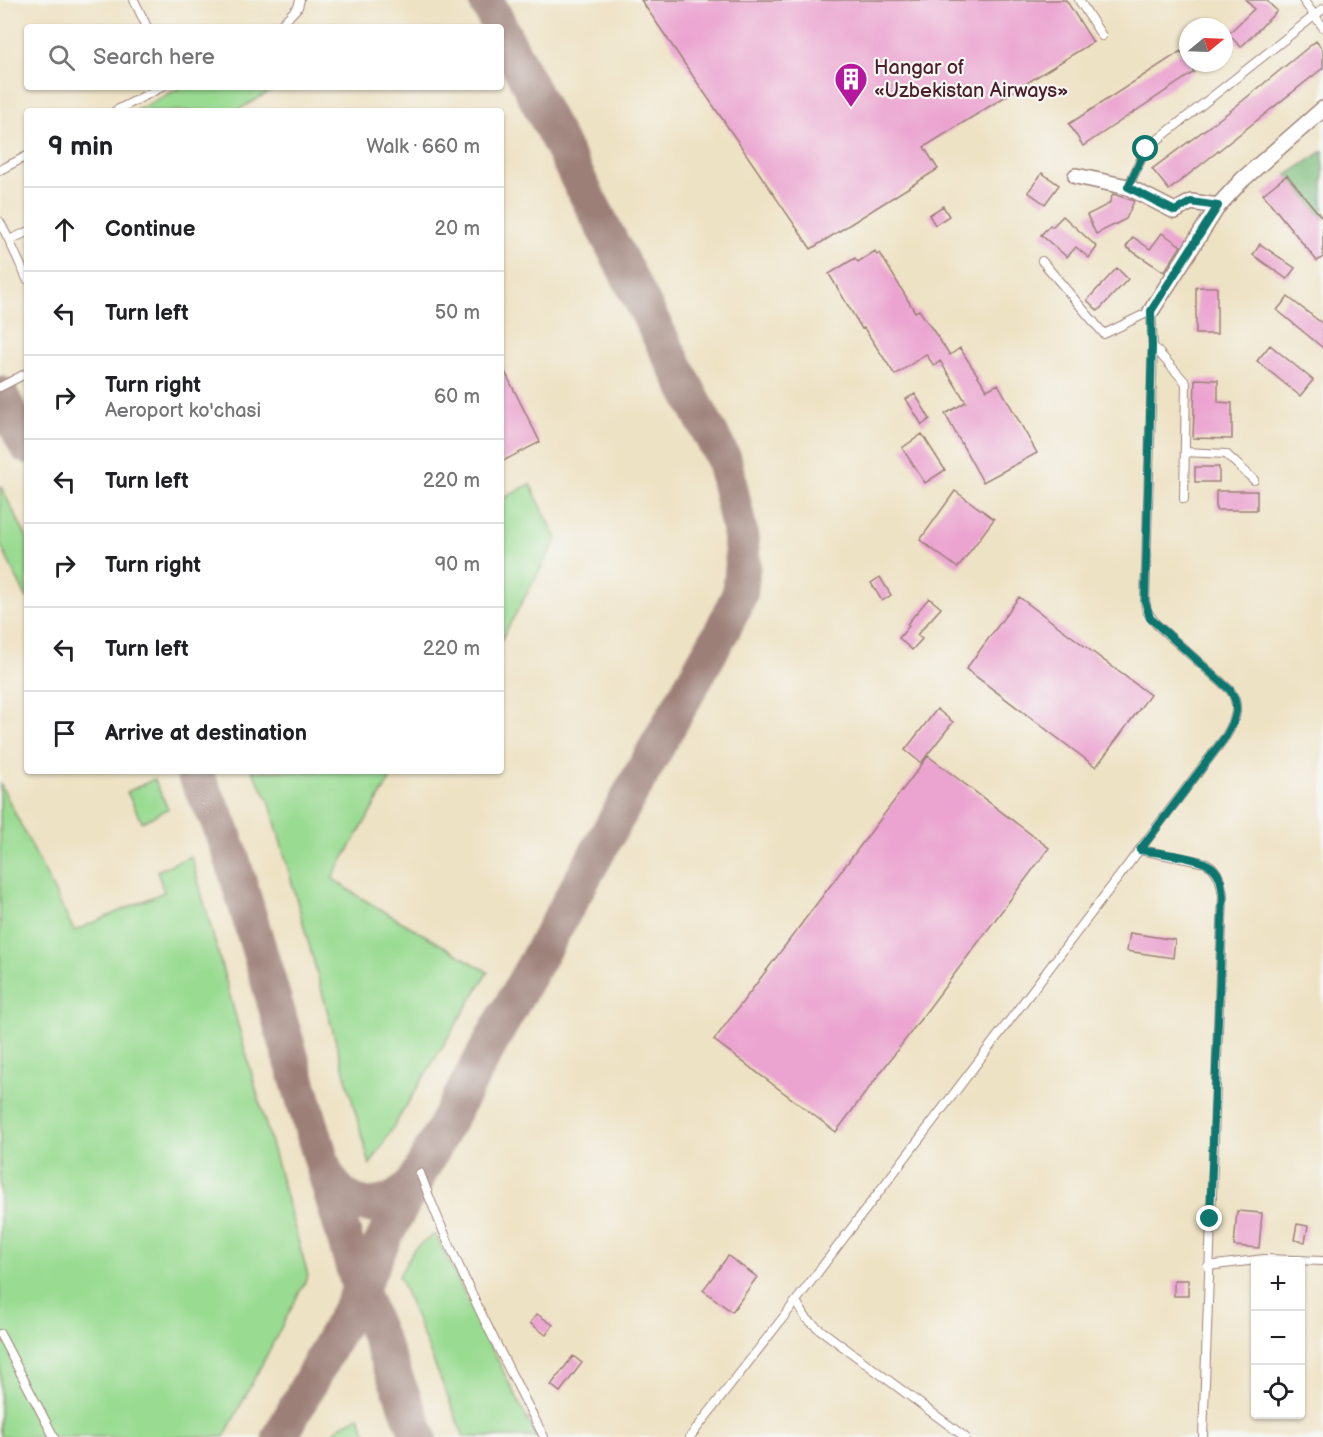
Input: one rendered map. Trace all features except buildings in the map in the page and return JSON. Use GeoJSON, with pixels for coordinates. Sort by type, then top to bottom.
{"type":"FeatureCollection","features":[{"type":"Feature","properties":{"kind":"street"},"geometry":{"type":"LineString","coordinates":[[1151,311],[1218,206],[1242,180],[1323,109]]}},
{"type":"Feature","properties":{"kind":"street"},"geometry":{"type":"LineString","coordinates":[[1076,176],[1128,187],[1175,211],[1191,202],[1218,206]]}},
{"type":"Feature","properties":{"kind":"lane"},"geometry":{"type":"LineString","coordinates":[[134,0],[146,24]]}},
{"type":"Feature","properties":{"kind":"lane"},"geometry":{"type":"LineString","coordinates":[[282,24],[298,7],[300,0]]}},
{"type":"Feature","properties":{"kind":"lane"},"geometry":{"type":"LineString","coordinates":[[1079,0],[1102,36]]}},
{"type":"Feature","properties":{"kind":"lane"},"geometry":{"type":"LineString","coordinates":[[1304,0],[1323,27]]}},
{"type":"Feature","properties":{"kind":"lane"},"geometry":{"type":"LineString","coordinates":[[1128,187],[1146,149],[1323,9]]}},
{"type":"Feature","properties":{"kind":"lane"},"geometry":{"type":"LineString","coordinates":[[121,108],[156,90]]}},
{"type":"Feature","properties":{"kind":"lane"},"geometry":{"type":"LineString","coordinates":[[0,170],[24,158]]}},
{"type":"Feature","properties":{"kind":"lane"},"geometry":{"type":"LineString","coordinates":[[0,222],[24,272]]}},
{"type":"Feature","properties":{"kind":"lane"},"geometry":{"type":"LineString","coordinates":[[9,240],[24,233]]}},
{"type":"Feature","properties":{"kind":"lane"},"geometry":{"type":"LineString","coordinates":[[690,1437],[1140,850],[1226,736],[1236,717],[1235,698],[1230,690],[1156,624],[1147,611],[1145,601],[1151,311],[1104,334],[1041,261]]}},
{"type":"Feature","properties":{"kind":"lane"},"geometry":{"type":"LineString","coordinates":[[1152,346],[1186,383],[1184,499]]}},
{"type":"Feature","properties":{"kind":"lane"},"geometry":{"type":"LineString","coordinates":[[0,387],[24,375]]}},
{"type":"Feature","properties":{"kind":"lane"},"geometry":{"type":"LineString","coordinates":[[1185,452],[1226,454],[1254,480]]}},
{"type":"Feature","properties":{"kind":"lane"},"geometry":{"type":"LineString","coordinates":[[1140,850],[1206,863],[1216,871],[1222,886],[1203,1437]]}},
{"type":"Feature","properties":{"kind":"lane"},"geometry":{"type":"LineString","coordinates":[[420,1173],[441,1230],[544,1437]]}},
{"type":"Feature","properties":{"kind":"lane"},"geometry":{"type":"LineString","coordinates":[[1208,1266],[1264,1259],[1323,1261]]}},
{"type":"Feature","properties":{"kind":"lane"},"geometry":{"type":"LineString","coordinates":[[796,1301],[806,1318],[818,1328],[965,1437]]}},
{"type":"Feature","properties":{"kind":"lane"},"geometry":{"type":"LineString","coordinates":[[0,1334],[54,1437]]}},
{"type":"Feature","properties":{"kind":"green space"},"geometry":{"type":"Polygon","coordinates":[[[176,90],[273,90],[241,108],[141,108],[176,90]]]}},
{"type":"Feature","properties":{"kind":"green space"},"geometry":{"type":"Polygon","coordinates":[[[1323,151],[1323,219],[1287,175],[1323,151]]]}},
{"type":"Feature","properties":{"kind":"green space"},"geometry":{"type":"Polygon","coordinates":[[[530,484],[557,539],[504,635],[504,498],[530,484]]]}},
{"type":"Feature","properties":{"kind":"green space"},"geometry":{"type":"Polygon","coordinates":[[[0,485],[24,532],[24,593],[0,544],[0,485]]]}},
{"type":"Feature","properties":{"kind":"green space"},"geometry":{"type":"Polygon","coordinates":[[[254,774],[393,774],[332,878],[361,898],[488,972],[370,1165],[269,800],[254,774]]]}},
{"type":"Feature","properties":{"kind":"green space"},"geometry":{"type":"Polygon","coordinates":[[[154,779],[168,809],[142,822],[127,792],[154,779]]]}},
{"type":"Feature","properties":{"kind":"green space"},"geometry":{"type":"Polygon","coordinates":[[[0,783],[74,931],[164,892],[157,871],[191,856],[308,1276],[224,1437],[0,1437],[0,783]]]}},
{"type":"Feature","properties":{"kind":"green space"},"geometry":{"type":"Polygon","coordinates":[[[435,1234],[536,1437],[464,1437],[399,1276],[414,1249],[435,1234]]]}},
{"type":"Feature","properties":{"kind":"green space"},"geometry":{"type":"Polygon","coordinates":[[[359,1416],[368,1437],[330,1437],[340,1426],[359,1416]]]}},
{"type":"Feature","properties":{"kind":"taxiway"},"geometry":{"type":"LineString","coordinates":[[486,0],[498,24]]}},
{"type":"Feature","properties":{"kind":"taxiway"},"geometry":{"type":"LineString","coordinates":[[280,1437],[360,1290],[386,1234],[498,1029],[723,629],[740,593],[743,563],[740,533],[724,460],[504,36]]}},
{"type":"Feature","properties":{"kind":"taxiway"},"geometry":{"type":"LineString","coordinates":[[0,394],[24,440]]}},
{"type":"Feature","properties":{"kind":"taxiway"},"geometry":{"type":"LineString","coordinates":[[195,774],[217,818],[230,852],[360,1290],[419,1437]]}},
{"type":"Feature","properties":{"kind":"taxiway"},"geometry":{"type":"LineString","coordinates":[[327,1175],[345,1197],[368,1205],[391,1200],[414,1183]]}},
{"type":"Feature","properties":{"kind":"place","name":"Hangar of «Uzbekistan Airways»"},"geometry":{"type":"Point","coordinates":[851,108]}},
{"type":"Feature","properties":{"kind":"route"},"geometry":{"type":"LineString","coordinates":[[1146,149],[1128,187],[1175,211],[1191,202],[1218,206],[1151,311],[1145,601],[1150,618],[1230,690],[1235,698],[1236,717],[1226,736],[1140,850],[1206,863],[1216,871],[1222,886],[1210,1219]]}}]}
